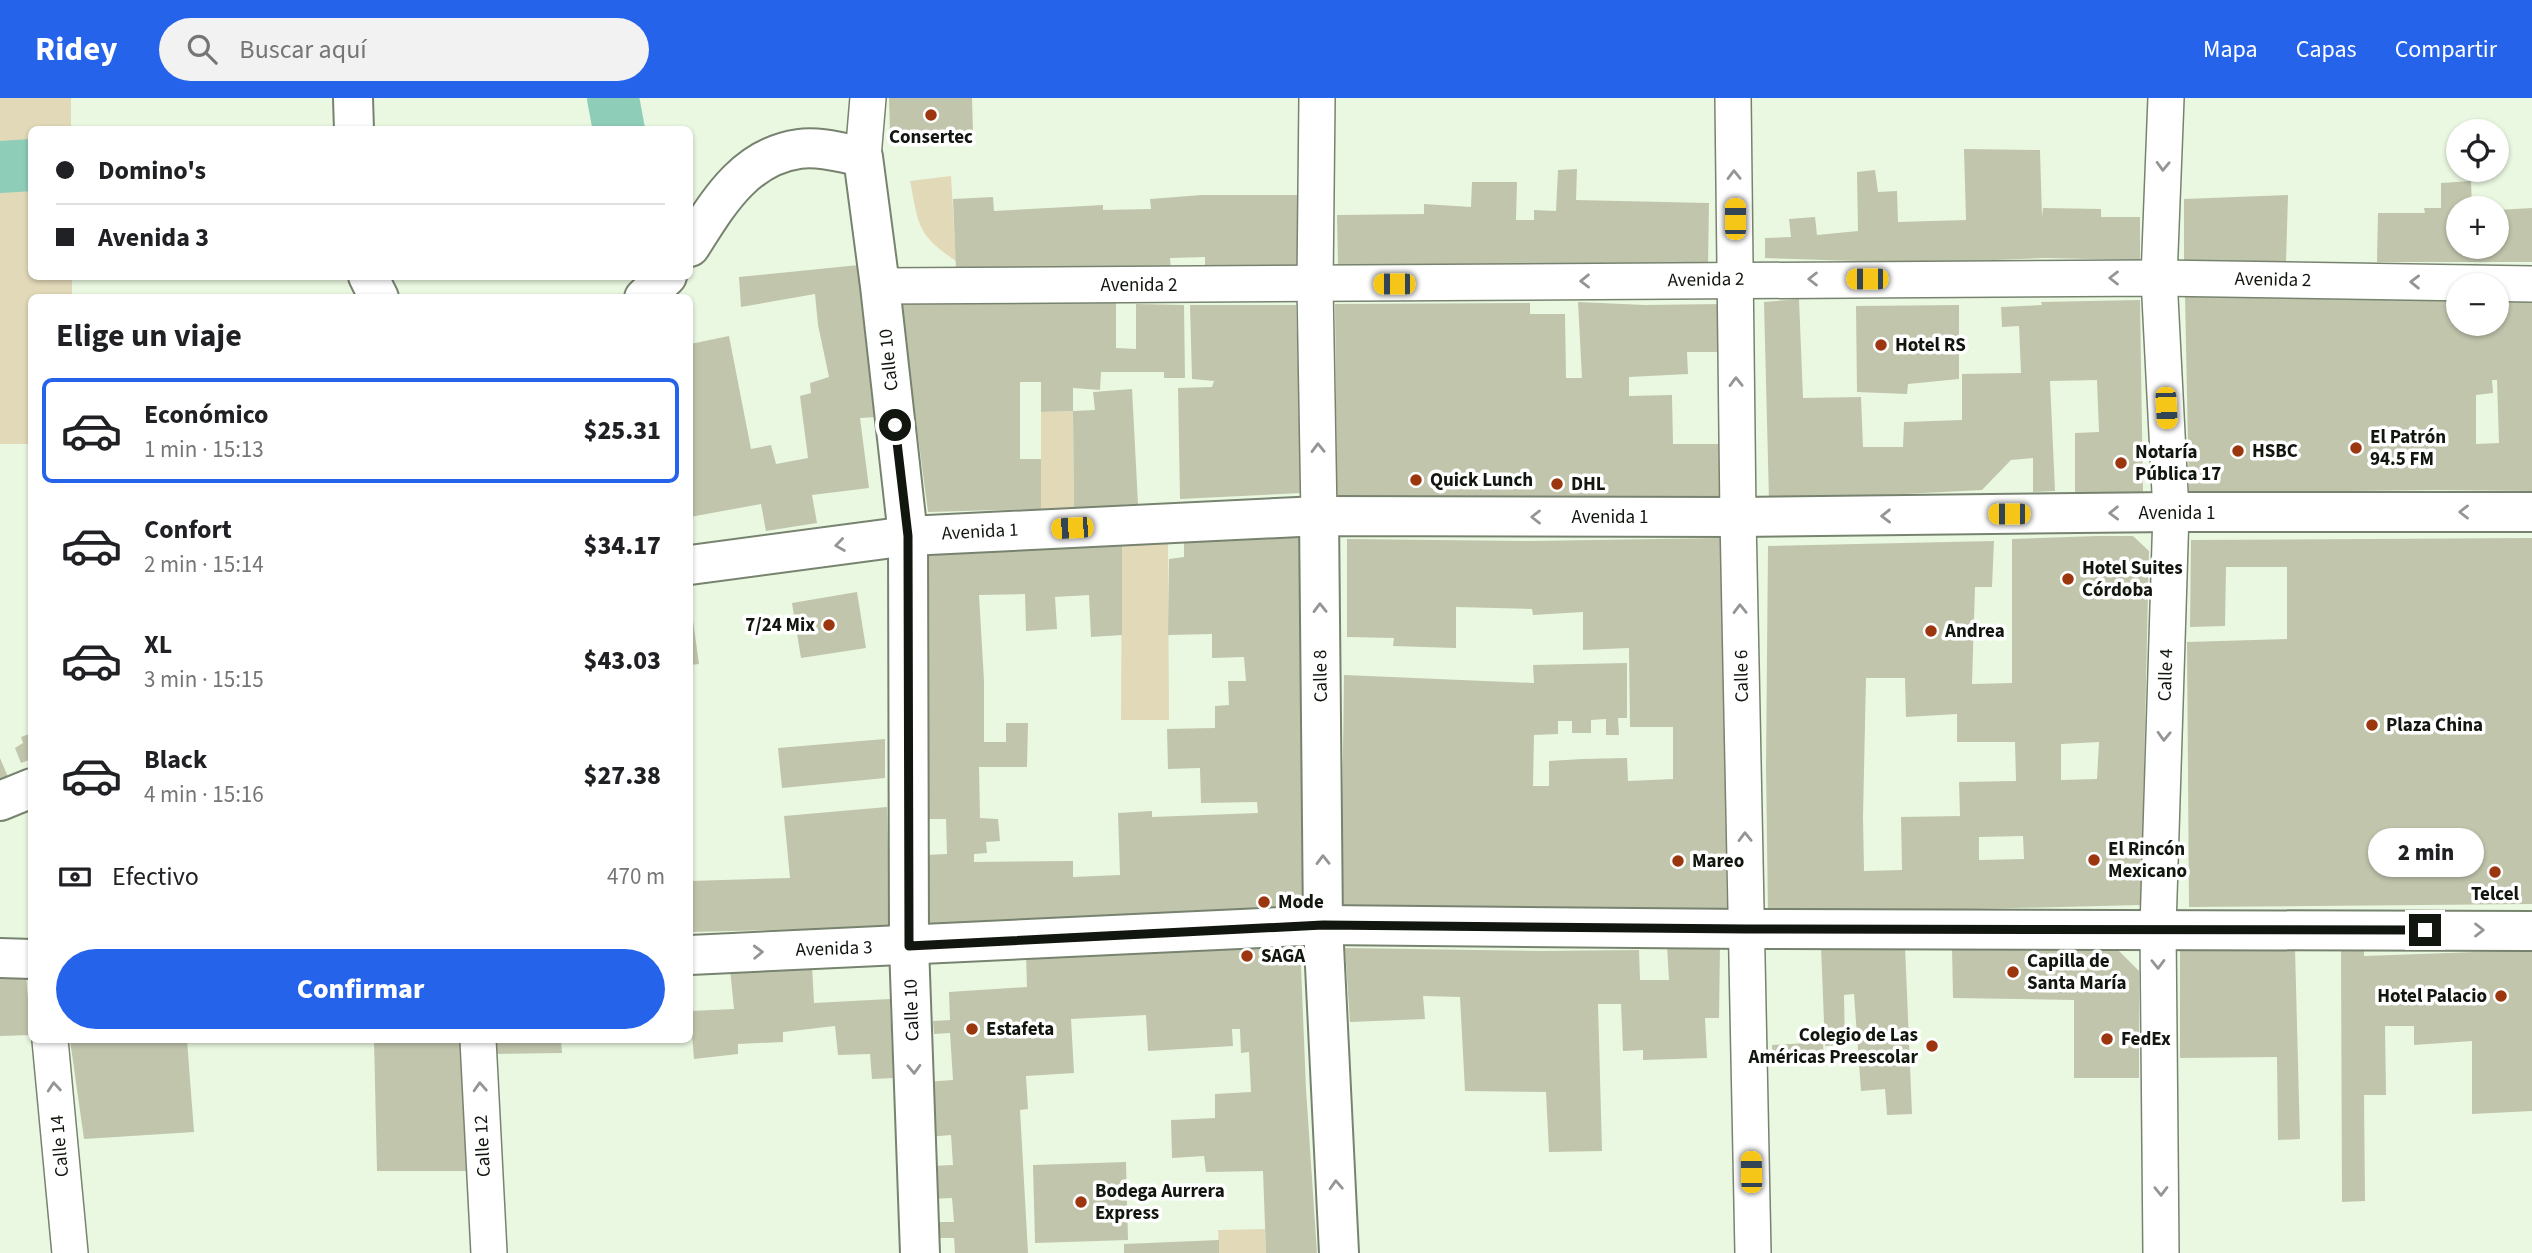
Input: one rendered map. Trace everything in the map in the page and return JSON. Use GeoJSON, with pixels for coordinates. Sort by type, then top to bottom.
{"type":"FeatureCollection","features":[{"type":"Feature","properties":{"kind":"main road"},"geometry":{"type":"LineString","coordinates":[[353,98],[354,126]]}},
{"type":"Feature","properties":{"kind":"main road"},"geometry":{"type":"LineString","coordinates":[[693,242],[721,197],[747,170],[774,156],[799,149],[863,157]]}},
{"type":"Feature","properties":{"kind":"main road","name":"Calle 10"},"geometry":{"type":"LineString","coordinates":[[863,157],[908,536],[909,946],[920,1253]]}},
{"type":"Feature","properties":{"kind":"main road"},"geometry":{"type":"LineString","coordinates":[[647,294],[663,280]]}},
{"type":"Feature","properties":{"kind":"main road","name":"Avenida 1"},"geometry":{"type":"LineString","coordinates":[[693,565],[908,536],[1319,516],[1738,517],[2171,512],[2532,512]]}},
{"type":"Feature","properties":{"kind":"main road","name":"Calle 8"},"geometry":{"type":"LineString","coordinates":[[1319,516],[1323,925],[1339,1253]]}},
{"type":"Feature","properties":{"kind":"main road"},"geometry":{"type":"LineString","coordinates":[[0,801],[28,790]]}},
{"type":"Feature","properties":{"kind":"main road","name":"Avenida 3"},"geometry":{"type":"LineString","coordinates":[[693,954],[1323,925],[2532,931]]}},
{"type":"Feature","properties":{"kind":"main road"},"geometry":{"type":"LineString","coordinates":[[0,958],[28,959]]}},
{"type":"Feature","properties":{"kind":"street","name":"Calle 10"},"geometry":{"type":"LineString","coordinates":[[863,157],[868,98]]}},
{"type":"Feature","properties":{"kind":"street","name":"Calle 8"},"geometry":{"type":"LineString","coordinates":[[1317,98],[1315,285],[1319,516]]}},
{"type":"Feature","properties":{"kind":"street","name":"Calle 6"},"geometry":{"type":"LineString","coordinates":[[1733,98],[1752,1253]]}},
{"type":"Feature","properties":{"kind":"street","name":"Calle 4"},"geometry":{"type":"LineString","coordinates":[[2161,1253],[2158,929],[2171,512],[2159,278],[2166,98]]}},
{"type":"Feature","properties":{"kind":"street","name":"Avenida 2"},"geometry":{"type":"LineString","coordinates":[[880,286],[2159,278],[2532,284]]}},
{"type":"Feature","properties":{"kind":"street","name":"Calle 14"},"geometry":{"type":"LineString","coordinates":[[50,1043],[70,1253]]}},
{"type":"Feature","properties":{"kind":"street","name":"Calle 12"},"geometry":{"type":"LineString","coordinates":[[478,1043],[489,1253]]}},
{"type":"Feature","properties":{"kind":"shaded area"},"geometry":{"type":"Polygon","coordinates":[[[0,98],[71,98],[71,126],[28,126],[28,280],[72,280],[72,294],[28,294],[28,444],[0,444],[0,98]]]}},
{"type":"Feature","properties":{"kind":"shaded area"},"geometry":{"type":"Polygon","coordinates":[[[951,176],[956,261],[933,243],[921,227],[910,181],[951,176]]]}},
{"type":"Feature","properties":{"kind":"shaded area"},"geometry":{"type":"Polygon","coordinates":[[[1073,411],[1074,508],[1041,509],[1041,412],[1073,411]]]}},
{"type":"Feature","properties":{"kind":"shaded area"},"geometry":{"type":"Polygon","coordinates":[[[1168,538],[1169,720],[1121,720],[1122,539],[1168,538]]]}},
{"type":"Feature","properties":{"kind":"shaded area"},"geometry":{"type":"Polygon","coordinates":[[[1265,1229],[1266,1253],[1219,1253],[1218,1230],[1265,1229]]]}},
{"type":"Feature","properties":{"kind":"building","name":"Consertec"},"geometry":{"type":"Polygon","coordinates":[[[889,98],[972,98],[973,132],[890,134],[889,98]]]}},
{"type":"Feature","properties":{"kind":"building"},"geometry":{"type":"Polygon","coordinates":[[[1964,149],[2040,150],[2042,217],[2043,208],[2101,209],[2101,217],[2140,217],[2140,260],[2044,258],[1916,263],[1765,258],[1765,238],[1791,237],[1789,219],[1815,217],[1817,235],[1858,231],[1857,172],[1875,170],[1878,192],[1897,191],[1898,222],[1966,220],[1964,149]]]}},
{"type":"Feature","properties":{"kind":"building"},"geometry":{"type":"Polygon","coordinates":[[[1577,169],[1576,200],[1709,203],[1708,266],[1338,265],[1337,215],[1424,214],[1424,204],[1471,207],[1472,182],[1517,182],[1516,220],[1534,220],[1534,210],[1556,211],[1558,170],[1577,169]]]}},
{"type":"Feature","properties":{"kind":"building"},"geometry":{"type":"Polygon","coordinates":[[[2471,182],[2472,196],[2446,196],[2446,259],[2509,259],[2509,209],[2532,208],[2532,262],[2377,262],[2378,213],[2425,213],[2424,208],[2441,208],[2441,183],[2471,182]]]}},
{"type":"Feature","properties":{"kind":"building"},"geometry":{"type":"Polygon","coordinates":[[[1202,195],[1299,195],[1297,266],[1205,271],[1205,257],[1170,258],[1171,270],[956,270],[953,199],[993,197],[994,211],[1103,205],[1103,210],[1151,209],[1150,199],[1202,195]]]}},
{"type":"Feature","properties":{"kind":"building"},"geometry":{"type":"Polygon","coordinates":[[[2288,195],[2286,263],[2184,265],[2184,199],[2288,195]]]}},
{"type":"Feature","properties":{"kind":"building"},"geometry":{"type":"Polygon","coordinates":[[[859,265],[877,417],[860,418],[869,488],[812,495],[817,523],[766,531],[761,504],[693,516],[693,343],[729,336],[751,449],[771,445],[776,464],[808,458],[800,396],[811,393],[810,383],[829,377],[818,325],[815,294],[741,307],[739,277],[859,265]]]}},
{"type":"Feature","properties":{"kind":"building"},"geometry":{"type":"Polygon","coordinates":[[[2185,296],[2446,299],[2446,336],[2509,336],[2509,299],[2532,300],[2532,491],[2189,493],[2185,296]],[[2492,380],[2493,393],[2476,395],[2476,444],[2499,443],[2497,380],[2492,380]]]}},
{"type":"Feature","properties":{"kind":"building"},"geometry":{"type":"Polygon","coordinates":[[[1799,299],[1803,398],[1861,397],[1863,447],[1903,447],[1904,422],[1962,420],[1962,374],[2021,373],[2019,326],[2002,327],[2001,307],[2042,305],[2041,302],[2140,300],[2143,495],[2075,496],[2075,433],[2099,432],[2097,380],[2050,381],[2055,491],[2033,492],[2033,458],[2011,460],[1982,490],[1769,501],[1764,302],[1799,299]]]}},
{"type":"Feature","properties":{"kind":"building"},"geometry":{"type":"Polygon","coordinates":[[[900,300],[1042,303],[1116,301],[1116,348],[1136,349],[1136,304],[1184,305],[1185,378],[1164,378],[1164,372],[1101,372],[1100,390],[1073,388],[1073,411],[1041,412],[1041,382],[1020,382],[1020,459],[1041,459],[1041,509],[928,512],[900,300]]]}},
{"type":"Feature","properties":{"kind":"building"},"geometry":{"type":"Polygon","coordinates":[[[1578,302],[1721,304],[1723,352],[1687,352],[1688,374],[1629,377],[1629,396],[1672,395],[1673,444],[1719,444],[1719,503],[1337,502],[1335,304],[1530,303],[1530,314],[1565,314],[1566,378],[1582,378],[1578,302]]]}},
{"type":"Feature","properties":{"kind":"building"},"geometry":{"type":"Polygon","coordinates":[[[1190,305],[1296,305],[1302,493],[1180,499],[1178,388],[1212,387],[1214,381],[1192,379],[1190,305]]]}},
{"type":"Feature","properties":{"kind":"building"},"geometry":{"type":"Polygon","coordinates":[[[1959,305],[1959,379],[1908,384],[1907,394],[1857,392],[1856,306],[1959,305]]]}},
{"type":"Feature","properties":{"kind":"building"},"geometry":{"type":"Polygon","coordinates":[[[1132,389],[1138,504],[1074,508],[1073,411],[1095,410],[1093,392],[1132,389]]]}},
{"type":"Feature","properties":{"kind":"building"},"geometry":{"type":"Polygon","coordinates":[[[1307,534],[1308,897],[1295,907],[927,924],[925,855],[947,854],[946,819],[924,819],[923,769],[928,769],[924,549],[1122,539],[1122,635],[1091,637],[1089,595],[1055,597],[1057,629],[1026,631],[1025,594],[979,595],[984,742],[1006,742],[1006,723],[1028,723],[1027,767],[979,767],[980,818],[998,819],[1000,841],[986,842],[987,853],[974,854],[974,862],[1073,861],[1073,877],[1120,875],[1118,813],[1152,811],[1152,817],[1258,813],[1257,802],[1201,803],[1200,768],[1168,769],[1167,729],[1215,728],[1215,706],[1229,705],[1228,681],[1246,681],[1244,657],[1212,658],[1212,634],[1168,635],[1169,559],[1184,557],[1184,539],[1307,534]]]}},
{"type":"Feature","properties":{"kind":"building"},"geometry":{"type":"Polygon","coordinates":[[[2133,536],[2149,551],[2141,905],[1768,914],[1768,546],[1994,541],[1992,587],[1975,587],[1972,684],[2012,683],[2012,539],[2133,536]],[[1866,678],[1864,871],[1902,870],[1901,817],[1960,816],[1959,782],[2016,781],[2015,742],[1957,742],[1957,714],[1906,717],[1905,678],[1866,678]],[[2099,742],[2061,744],[2061,780],[2097,779],[2099,742]],[[2023,836],[1979,837],[1979,860],[2024,859],[2023,836]]]}},
{"type":"Feature","properties":{"kind":"building"},"geometry":{"type":"Polygon","coordinates":[[[1722,538],[1727,910],[1341,908],[1344,675],[1534,683],[1533,665],[1627,663],[1627,718],[1618,718],[1619,735],[1606,735],[1606,719],[1591,720],[1591,733],[1572,733],[1572,721],[1558,721],[1558,734],[1534,735],[1533,786],[1549,786],[1549,761],[1582,759],[1627,758],[1628,781],[1673,779],[1673,727],[1630,727],[1629,648],[1583,650],[1583,612],[1533,615],[1532,609],[1456,607],[1456,648],[1393,646],[1394,638],[1347,637],[1347,539],[1531,541],[1722,538]]]}},
{"type":"Feature","properties":{"kind":"building"},"geometry":{"type":"Polygon","coordinates":[[[2532,538],[2532,904],[2189,907],[2187,642],[2287,639],[2287,567],[2226,567],[2225,626],[2190,627],[2191,540],[2532,538]]]}},
{"type":"Feature","properties":{"kind":"building","name":"7/24 Mix"},"geometry":{"type":"Polygon","coordinates":[[[857,592],[866,648],[801,658],[792,603],[857,592]]]}},
{"type":"Feature","properties":{"kind":"building"},"geometry":{"type":"Polygon","coordinates":[[[693,621],[699,664],[693,665],[693,621]]]}},
{"type":"Feature","properties":{"kind":"building"},"geometry":{"type":"Polygon","coordinates":[[[28,734],[28,760],[21,763],[15,748],[23,743],[21,737],[28,734]]]}},
{"type":"Feature","properties":{"kind":"building"},"geometry":{"type":"Polygon","coordinates":[[[885,739],[885,778],[782,788],[778,748],[885,739]]]}},
{"type":"Feature","properties":{"kind":"building"},"geometry":{"type":"Polygon","coordinates":[[[0,758],[8,777],[0,780],[0,758]]]}},
{"type":"Feature","properties":{"kind":"building"},"geometry":{"type":"Polygon","coordinates":[[[887,807],[890,927],[693,932],[693,881],[790,878],[784,816],[887,807]]]}},
{"type":"Feature","properties":{"kind":"building"},"geometry":{"type":"Polygon","coordinates":[[[1300,941],[1317,1253],[1266,1253],[1263,1171],[1206,1172],[1204,1156],[1172,1158],[1171,1120],[1215,1118],[1215,1094],[1251,1092],[1249,1052],[1241,1053],[1240,1029],[1232,1029],[1233,1046],[1148,1051],[1146,1015],[1071,1019],[1074,1073],[1026,1076],[1028,1109],[1020,1110],[1028,1253],[955,1253],[954,1238],[933,1238],[932,1222],[954,1222],[952,1198],[931,1199],[930,1166],[953,1165],[951,1135],[928,1137],[925,1082],[953,1080],[950,1033],[934,1034],[933,1021],[950,1020],[949,992],[1027,987],[1026,955],[1300,941]]]}},
{"type":"Feature","properties":{"kind":"building"},"geometry":{"type":"Polygon","coordinates":[[[1667,946],[1720,946],[1719,1018],[1705,1018],[1707,1058],[1643,1060],[1643,1050],[1623,1051],[1621,1004],[1598,1004],[1602,1151],[1549,1152],[1546,1092],[1465,1091],[1460,997],[1423,996],[1425,1019],[1350,1022],[1345,948],[1639,950],[1640,980],[1669,980],[1667,946]]]}},
{"type":"Feature","properties":{"kind":"building"},"geometry":{"type":"Polygon","coordinates":[[[1905,946],[1912,1114],[1887,1115],[1885,1089],[1861,1091],[1854,994],[1844,995],[1845,1045],[1825,1046],[1821,947],[1905,946]]]}},
{"type":"Feature","properties":{"kind":"building"},"geometry":{"type":"Polygon","coordinates":[[[1952,946],[2116,948],[2139,971],[2139,1078],[2074,1078],[2074,1000],[1953,998],[1952,946]]]}},
{"type":"Feature","properties":{"kind":"building"},"geometry":{"type":"Polygon","coordinates":[[[2295,948],[2300,1139],[2278,1140],[2277,1057],[2180,1058],[2180,949],[2295,948]]]}},
{"type":"Feature","properties":{"kind":"building"},"geometry":{"type":"Polygon","coordinates":[[[2532,950],[2532,1111],[2472,1114],[2472,1041],[2414,1045],[2414,1026],[2385,1026],[2386,1095],[2364,1095],[2365,1201],[2342,1202],[2341,951],[2364,951],[2364,956],[2532,950]]]}},
{"type":"Feature","properties":{"kind":"building"},"geometry":{"type":"Polygon","coordinates":[[[812,965],[814,1003],[890,999],[893,1078],[872,1079],[870,1054],[838,1055],[835,1026],[783,1032],[783,1042],[738,1044],[738,1054],[694,1059],[693,1011],[734,1009],[730,969],[812,965]]]}},
{"type":"Feature","properties":{"kind":"building"},"geometry":{"type":"Polygon","coordinates":[[[26,976],[28,1035],[0,1036],[0,977],[26,976]]]}},
{"type":"Feature","properties":{"kind":"building"},"geometry":{"type":"Polygon","coordinates":[[[1823,1042],[1824,1063],[1773,1065],[1772,1045],[1823,1042]]]}},
{"type":"Feature","properties":{"kind":"building"},"geometry":{"type":"Polygon","coordinates":[[[70,1043],[187,1043],[194,1132],[84,1139],[70,1043]]]}},
{"type":"Feature","properties":{"kind":"building"},"geometry":{"type":"Polygon","coordinates":[[[374,1043],[462,1043],[466,1171],[377,1171],[374,1043]]]}},
{"type":"Feature","properties":{"kind":"building"},"geometry":{"type":"Polygon","coordinates":[[[494,1043],[561,1043],[562,1053],[495,1054],[494,1043]]]}},
{"type":"Feature","properties":{"kind":"building","name":"Bodega Aurrera Express"},"geometry":{"type":"Polygon","coordinates":[[[1126,1162],[1128,1240],[1035,1243],[1033,1165],[1126,1162]]]}},
{"type":"Feature","properties":{"kind":"building"},"geometry":{"type":"Polygon","coordinates":[[[1219,1240],[1219,1253],[1124,1253],[1124,1244],[1219,1240]]]}},
{"type":"Feature","properties":{"kind":"waterway"},"geometry":{"type":"LineString","coordinates":[[613,98],[618,126]]}},
{"type":"Feature","properties":{"kind":"waterway"},"geometry":{"type":"LineString","coordinates":[[0,167],[28,165]]}},
{"type":"Feature","properties":{"kind":"place","name":"Consertec"},"geometry":{"type":"Point","coordinates":[931,115]}},
{"type":"Feature","properties":{"kind":"place","name":"Hotel RS"},"geometry":{"type":"Point","coordinates":[1881,345]}},
{"type":"Feature","properties":{"kind":"place","name":"El Patrón 94.5 FM"},"geometry":{"type":"Point","coordinates":[2356,448]}},
{"type":"Feature","properties":{"kind":"place","name":"HSBC"},"geometry":{"type":"Point","coordinates":[2238,451]}},
{"type":"Feature","properties":{"kind":"place","name":"Notaría Pública 17"},"geometry":{"type":"Point","coordinates":[2121,463]}},
{"type":"Feature","properties":{"kind":"place","name":"Quick Lunch"},"geometry":{"type":"Point","coordinates":[1416,480]}},
{"type":"Feature","properties":{"kind":"place","name":"DHL"},"geometry":{"type":"Point","coordinates":[1557,484]}},
{"type":"Feature","properties":{"kind":"place","name":"Hotel Suites Córdoba"},"geometry":{"type":"Point","coordinates":[2068,579]}},
{"type":"Feature","properties":{"kind":"place","name":"7/24 Mix"},"geometry":{"type":"Point","coordinates":[829,625]}},
{"type":"Feature","properties":{"kind":"place","name":"Andrea"},"geometry":{"type":"Point","coordinates":[1931,631]}},
{"type":"Feature","properties":{"kind":"place","name":"Plaza China"},"geometry":{"type":"Point","coordinates":[2372,725]}},
{"type":"Feature","properties":{"kind":"place","name":"El Rincón Mexicano"},"geometry":{"type":"Point","coordinates":[2094,860]}},
{"type":"Feature","properties":{"kind":"place","name":"Mareo"},"geometry":{"type":"Point","coordinates":[1678,861]}},
{"type":"Feature","properties":{"kind":"place","name":"Telcel"},"geometry":{"type":"Point","coordinates":[2495,872]}},
{"type":"Feature","properties":{"kind":"place","name":"Mode"},"geometry":{"type":"Point","coordinates":[1264,902]}},
{"type":"Feature","properties":{"kind":"place","name":"SAGA"},"geometry":{"type":"Point","coordinates":[1247,956]}},
{"type":"Feature","properties":{"kind":"place","name":"Capilla de Santa María"},"geometry":{"type":"Point","coordinates":[2013,972]}},
{"type":"Feature","properties":{"kind":"place","name":"Hotel Palacio"},"geometry":{"type":"Point","coordinates":[2501,996]}},
{"type":"Feature","properties":{"kind":"place","name":"Estafeta"},"geometry":{"type":"Point","coordinates":[972,1029]}},
{"type":"Feature","properties":{"kind":"place","name":"FedEx"},"geometry":{"type":"Point","coordinates":[2107,1039]}},
{"type":"Feature","properties":{"kind":"place","name":"Colegio de Las Américas Preescolar"},"geometry":{"type":"Point","coordinates":[1932,1046]}},
{"type":"Feature","properties":{"kind":"place","name":"Bodega Aurrera Express"},"geometry":{"type":"Point","coordinates":[1081,1202]}},
{"type":"Feature","properties":{"kind":"route"},"geometry":{"type":"LineString","coordinates":[[895,425],[908,536],[909,946],[1323,925],[2425,930]]}}]}
